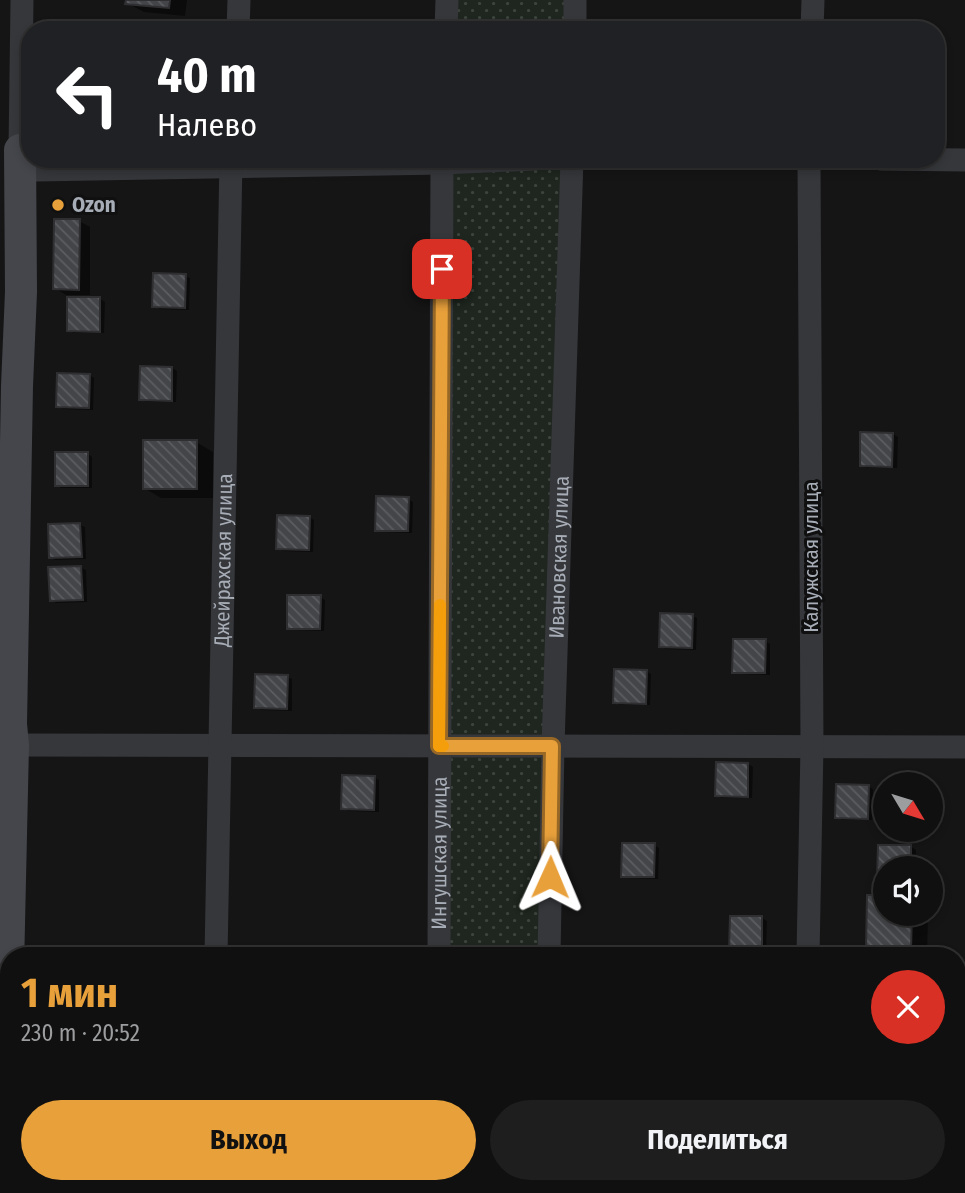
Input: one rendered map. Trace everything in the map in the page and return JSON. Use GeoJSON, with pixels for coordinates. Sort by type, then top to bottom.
{"type":"FeatureCollection","features":[{"type":"Feature","properties":{"kind":"street"},"geometry":{"type":"LineString","coordinates":[[7,947],[12,745],[8,384],[21,292],[10,149],[22,0]]}},
{"type":"Feature","properties":{"kind":"street"},"geometry":{"type":"LineString","coordinates":[[238,21],[239,0]]}},
{"type":"Feature","properties":{"kind":"street"},"geometry":{"type":"LineString","coordinates":[[446,21],[447,0]]}},
{"type":"Feature","properties":{"kind":"street"},"geometry":{"type":"LineString","coordinates":[[575,0],[575,21]]}},
{"type":"Feature","properties":{"kind":"street"},"geometry":{"type":"LineString","coordinates":[[813,0],[813,21]]}},
{"type":"Feature","properties":{"kind":"street"},"geometry":{"type":"LineString","coordinates":[[945,160],[965,160]]}},
{"type":"Feature","properties":{"kind":"street"},"geometry":{"type":"LineString","coordinates":[[34,168],[85,168]]}},
{"type":"Feature","properties":{"kind":"street","name":"Джейрахская улица"},"geometry":{"type":"LineString","coordinates":[[216,947],[231,168]]}},
{"type":"Feature","properties":{"kind":"street","name":"Ингушская улица"},"geometry":{"type":"LineString","coordinates":[[439,947],[442,168]]}},
{"type":"Feature","properties":{"kind":"street","name":"Ивановская улица"},"geometry":{"type":"LineString","coordinates":[[549,947],[552,746],[572,168]]}},
{"type":"Feature","properties":{"kind":"street","name":"Калужская улица"},"geometry":{"type":"LineString","coordinates":[[808,947],[811,747],[809,168]]}},
{"type":"Feature","properties":{"kind":"street"},"geometry":{"type":"LineString","coordinates":[[12,745],[965,747]]}},
{"type":"Feature","properties":{"kind":"shaded area"},"geometry":{"type":"Polygon","coordinates":[[[445,0],[575,0],[575,21],[444,21],[445,0]]]}},
{"type":"Feature","properties":{"kind":"shaded area"},"geometry":{"type":"Polygon","coordinates":[[[442,168],[572,168],[549,947],[439,947],[442,168]]]}},
{"type":"Feature","properties":{"kind":"building"},"geometry":{"type":"Polygon","coordinates":[[[126,0],[170,0],[169,8],[125,4],[126,0]]]}},
{"type":"Feature","properties":{"kind":"building"},"geometry":{"type":"Polygon","coordinates":[[[54,219],[80,219],[79,290],[53,289],[54,219]]]}},
{"type":"Feature","properties":{"kind":"building"},"geometry":{"type":"Polygon","coordinates":[[[153,273],[186,274],[185,308],[152,307],[153,273]]]}},
{"type":"Feature","properties":{"kind":"building"},"geometry":{"type":"Polygon","coordinates":[[[67,297],[100,297],[100,332],[67,331],[67,297]]]}},
{"type":"Feature","properties":{"kind":"building"},"geometry":{"type":"Polygon","coordinates":[[[140,366],[172,367],[172,401],[139,400],[140,366]]]}},
{"type":"Feature","properties":{"kind":"building"},"geometry":{"type":"Polygon","coordinates":[[[57,373],[90,374],[89,408],[56,407],[57,373]]]}},
{"type":"Feature","properties":{"kind":"building"},"geometry":{"type":"Polygon","coordinates":[[[860,432],[893,433],[892,467],[860,466],[860,432]]]}},
{"type":"Feature","properties":{"kind":"building"},"geometry":{"type":"Polygon","coordinates":[[[143,440],[197,440],[197,489],[143,489],[143,440]]]}},
{"type":"Feature","properties":{"kind":"building"},"geometry":{"type":"Polygon","coordinates":[[[55,452],[88,452],[88,486],[55,486],[55,452]]]}},
{"type":"Feature","properties":{"kind":"building"},"geometry":{"type":"Polygon","coordinates":[[[376,496],[409,497],[408,531],[375,531],[376,496]]]}},
{"type":"Feature","properties":{"kind":"building"},"geometry":{"type":"Polygon","coordinates":[[[277,515],[310,516],[309,550],[276,549],[277,515]]]}},
{"type":"Feature","properties":{"kind":"building"},"geometry":{"type":"Polygon","coordinates":[[[80,523],[82,557],[49,558],[48,524],[80,523]]]}},
{"type":"Feature","properties":{"kind":"building"},"geometry":{"type":"Polygon","coordinates":[[[81,566],[83,600],[50,601],[48,567],[81,566]]]}},
{"type":"Feature","properties":{"kind":"building"},"geometry":{"type":"Polygon","coordinates":[[[287,595],[321,595],[320,629],[287,629],[287,595]]]}},
{"type":"Feature","properties":{"kind":"building"},"geometry":{"type":"Polygon","coordinates":[[[660,613],[693,614],[692,648],[659,647],[660,613]]]}},
{"type":"Feature","properties":{"kind":"building"},"geometry":{"type":"Polygon","coordinates":[[[733,639],[766,639],[765,673],[732,673],[733,639]]]}},
{"type":"Feature","properties":{"kind":"building"},"geometry":{"type":"Polygon","coordinates":[[[614,669],[647,670],[646,704],[613,703],[614,669]]]}},
{"type":"Feature","properties":{"kind":"building"},"geometry":{"type":"Polygon","coordinates":[[[255,674],[288,675],[287,709],[254,708],[255,674]]]}},
{"type":"Feature","properties":{"kind":"building"},"geometry":{"type":"Polygon","coordinates":[[[716,762],[748,763],[748,797],[715,796],[716,762]]]}},
{"type":"Feature","properties":{"kind":"building"},"geometry":{"type":"Polygon","coordinates":[[[342,775],[375,776],[374,810],[341,809],[342,775]]]}},
{"type":"Feature","properties":{"kind":"building"},"geometry":{"type":"Polygon","coordinates":[[[836,784],[869,785],[868,819],[835,818],[836,784]]]}},
{"type":"Feature","properties":{"kind":"building"},"geometry":{"type":"Polygon","coordinates":[[[622,843],[655,843],[654,877],[621,877],[622,843]]]}},
{"type":"Feature","properties":{"kind":"building"},"geometry":{"type":"Polygon","coordinates":[[[878,845],[911,845],[911,856],[878,856],[878,845]]]}},
{"type":"Feature","properties":{"kind":"building"},"geometry":{"type":"Polygon","coordinates":[[[867,895],[873,895],[873,926],[912,926],[911,947],[866,947],[867,895]]]}},
{"type":"Feature","properties":{"kind":"building"},"geometry":{"type":"Polygon","coordinates":[[[730,916],[762,916],[762,947],[729,947],[730,916]]]}},
{"type":"Feature","properties":{"kind":"slow traffic"},"geometry":{"type":"LineString","coordinates":[[440,605],[439,746],[443,746]]}},
{"type":"Feature","properties":{"kind":"place","name":"Ozon"},"geometry":{"type":"Point","coordinates":[58,205]}},
{"type":"Feature","properties":{"kind":"route"},"geometry":{"type":"LineString","coordinates":[[442,269],[439,746],[552,746],[550,877]]}}]}
